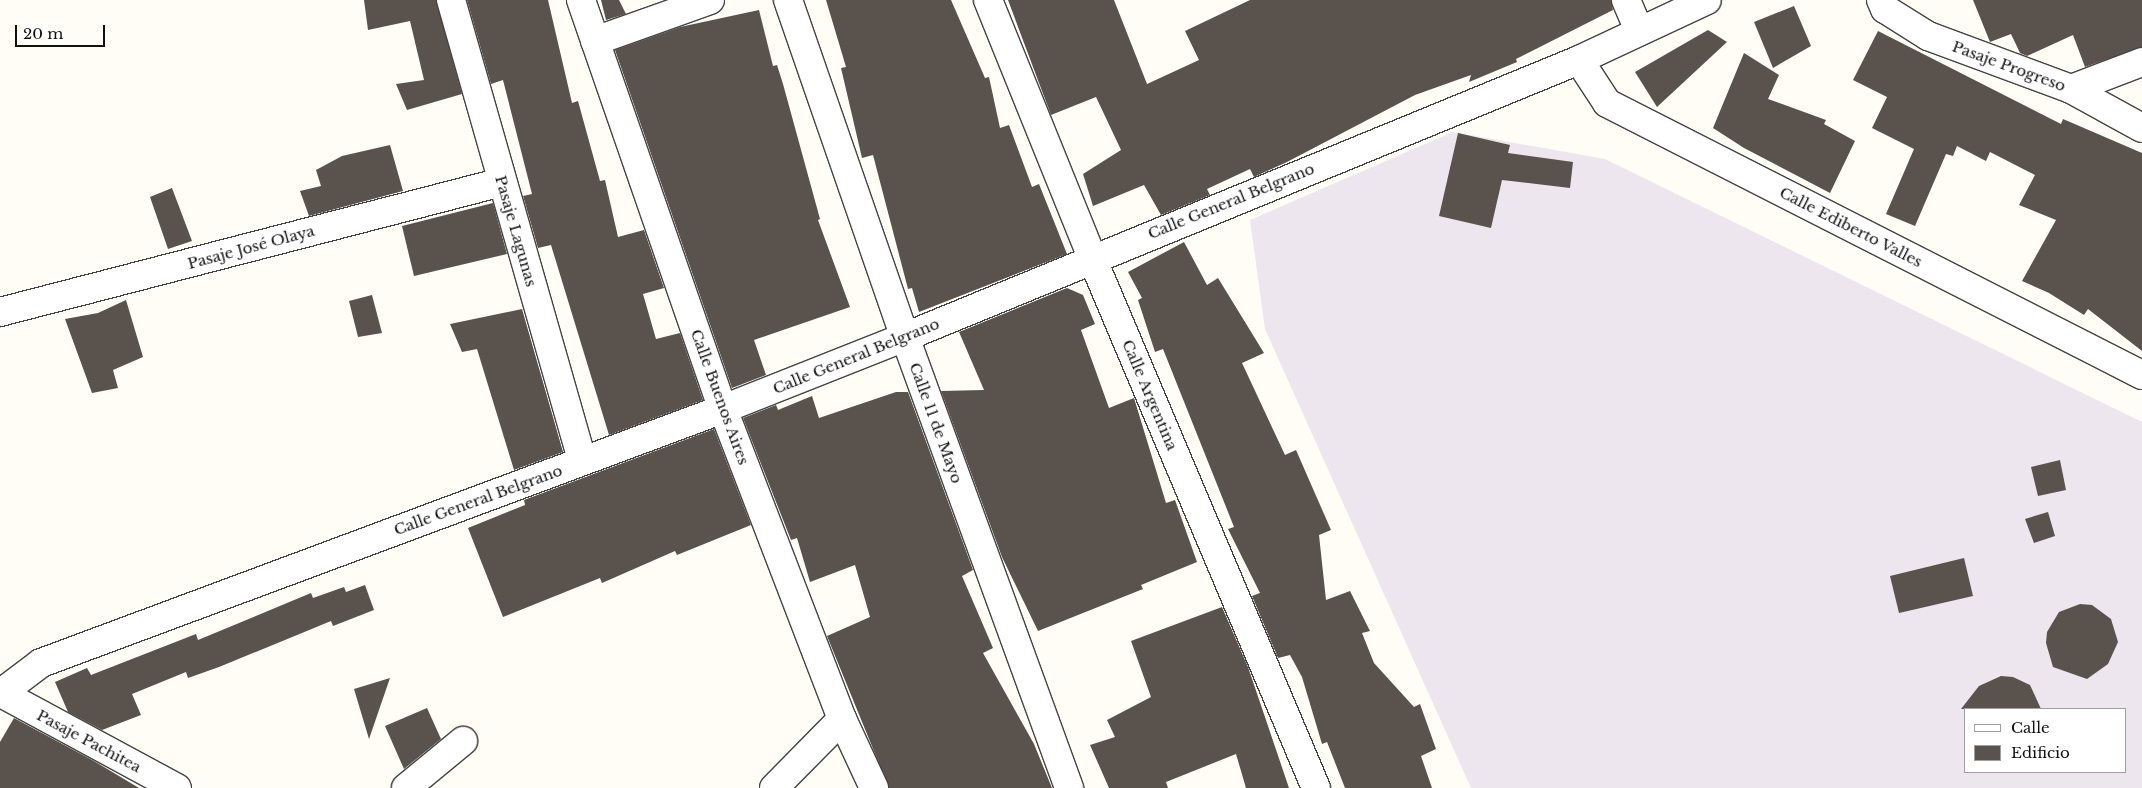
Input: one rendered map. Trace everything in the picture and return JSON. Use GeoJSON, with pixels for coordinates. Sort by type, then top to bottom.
{"type":"FeatureCollection","features":[{"type":"Feature","properties":{"kind":"street","name":"Pasaje Lagunas"},"geometry":{"type":"LineString","coordinates":[[452,0],[582,462]]}},
{"type":"Feature","properties":{"kind":"street","name":"Calle Buenos Aires"},"geometry":{"type":"LineString","coordinates":[[580,0],[723,409],[842,718],[874,788]]}},
{"type":"Feature","properties":{"kind":"street"},"geometry":{"type":"LineString","coordinates":[[595,41],[710,0]]}},
{"type":"Feature","properties":{"kind":"street","name":"Calle 11 de Mayo"},"geometry":{"type":"LineString","coordinates":[[788,0],[905,337],[1069,788]]}},
{"type":"Feature","properties":{"kind":"street","name":"Calle Argentina"},"geometry":{"type":"LineString","coordinates":[[988,0],[1092,258],[1316,788]]}},
{"type":"Feature","properties":{"kind":"street"},"geometry":{"type":"LineString","coordinates":[[1626,0],[1639,31]]}},
{"type":"Feature","properties":{"kind":"street","name":"Calle General Belgrano"},"geometry":{"type":"LineString","coordinates":[[0,694],[41,662],[723,409],[905,337],[1092,258],[1579,60],[1707,0]]}},
{"type":"Feature","properties":{"kind":"street","name":"Pasaje Progreso"},"geometry":{"type":"LineString","coordinates":[[1882,0],[1885,9],[1928,36],[2071,89],[2142,128]]}},
{"type":"Feature","properties":{"kind":"street","name":"Calle Ediberto Valles"},"geometry":{"type":"LineString","coordinates":[[1579,60],[1607,103],[2142,375]]}},
{"type":"Feature","properties":{"kind":"street"},"geometry":{"type":"LineString","coordinates":[[2071,89],[2142,62]]}},
{"type":"Feature","properties":{"kind":"street","name":"Pasaje José Olaya"},"geometry":{"type":"LineString","coordinates":[[0,312],[502,182]]}},
{"type":"Feature","properties":{"kind":"street","name":"Pasaje Pachitea"},"geometry":{"type":"LineString","coordinates":[[0,694],[177,788]]}},
{"type":"Feature","properties":{"kind":"street"},"geometry":{"type":"LineString","coordinates":[[774,788],[842,718]]}},
{"type":"Feature","properties":{"kind":"street"},"geometry":{"type":"LineString","coordinates":[[406,788],[463,741]]}},
{"type":"Feature","properties":{"kind":"shaded area"},"geometry":{"type":"Polygon","coordinates":[[[1453,132],[1605,159],[2142,422],[2142,788],[1471,788],[1265,329],[1250,220],[1453,132]]]}},
{"type":"Feature","properties":{"kind":"building"},"geometry":{"type":"Polygon","coordinates":[[[364,0],[436,0],[462,94],[407,110],[396,84],[424,80],[410,21],[368,30],[364,0]]]}},
{"type":"Feature","properties":{"kind":"building"},"geometry":{"type":"Polygon","coordinates":[[[467,0],[548,0],[572,103],[578,101],[600,181],[605,180],[618,237],[644,230],[664,288],[643,294],[656,339],[680,333],[703,400],[609,435],[551,245],[538,248],[523,196],[532,194],[503,80],[491,84],[467,0]]]}},
{"type":"Feature","properties":{"kind":"building"},"geometry":{"type":"Polygon","coordinates":[[[601,0],[619,0],[626,14],[606,20],[601,0]]]}},
{"type":"Feature","properties":{"kind":"building"},"geometry":{"type":"Polygon","coordinates":[[[826,0],[951,0],[985,78],[989,77],[1000,128],[1009,125],[1032,187],[1039,184],[1067,254],[919,312],[912,288],[908,289],[873,155],[862,158],[841,68],[846,67],[826,0]]]}},
{"type":"Feature","properties":{"kind":"building"},"geometry":{"type":"Polygon","coordinates":[[[1008,0],[1114,0],[1147,84],[1199,60],[1185,31],[1250,0],[1611,0],[1613,10],[1516,59],[1517,62],[1469,82],[1471,75],[1415,95],[1287,162],[1254,177],[1250,169],[1207,189],[1210,195],[1161,215],[1144,185],[1093,206],[1083,174],[1121,150],[1096,97],[1051,115],[1008,0]]]}},
{"type":"Feature","properties":{"kind":"building"},"geometry":{"type":"Polygon","coordinates":[[[1973,0],[2142,0],[2142,47],[2085,67],[2073,35],[2027,56],[2020,53],[2011,34],[1990,42],[1973,0]]]}},
{"type":"Feature","properties":{"kind":"building"},"geometry":{"type":"Polygon","coordinates":[[[1794,6],[1811,46],[1773,68],[1754,22],[1794,6]]]}},
{"type":"Feature","properties":{"kind":"building"},"geometry":{"type":"Polygon","coordinates":[[[759,10],[773,66],[777,65],[783,84],[820,219],[818,220],[850,307],[754,340],[766,375],[732,388],[615,50],[680,27],[759,10]]]}},
{"type":"Feature","properties":{"kind":"building"},"geometry":{"type":"Polygon","coordinates":[[[1708,30],[1727,42],[1657,107],[1635,72],[1708,30]]]}},
{"type":"Feature","properties":{"kind":"building"},"geometry":{"type":"Polygon","coordinates":[[[1878,31],[2061,124],[2063,119],[2142,153],[2142,351],[2088,309],[2084,315],[2049,293],[2022,281],[2056,220],[2019,205],[2035,175],[1990,152],[1986,161],[1957,146],[1953,156],[1946,154],[1915,226],[1886,214],[1914,149],[1872,128],[1887,97],[1853,80],[1878,31]]]}},
{"type":"Feature","properties":{"kind":"building"},"geometry":{"type":"Polygon","coordinates":[[[1744,53],[1779,75],[1768,99],[1826,120],[1824,124],[1855,141],[1830,193],[1744,148],[1713,128],[1744,53]]]}},
{"type":"Feature","properties":{"kind":"building"},"geometry":{"type":"Polygon","coordinates":[[[1458,133],[1510,145],[1508,153],[1573,162],[1570,188],[1502,180],[1491,228],[1439,216],[1458,133]]]}},
{"type":"Feature","properties":{"kind":"building"},"geometry":{"type":"Polygon","coordinates":[[[390,145],[403,191],[309,216],[300,191],[321,186],[316,170],[342,156],[390,145]]]}},
{"type":"Feature","properties":{"kind":"building"},"geometry":{"type":"Polygon","coordinates":[[[172,188],[192,241],[168,249],[150,197],[172,188]]]}},
{"type":"Feature","properties":{"kind":"building"},"geometry":{"type":"Polygon","coordinates":[[[493,203],[507,254],[414,276],[402,226],[493,203]]]}},
{"type":"Feature","properties":{"kind":"building"},"geometry":{"type":"Polygon","coordinates":[[[1184,242],[1207,285],[1218,278],[1264,353],[1242,363],[1285,455],[1296,450],[1331,530],[1319,535],[1326,600],[1350,591],[1370,631],[1362,633],[1374,663],[1414,707],[1420,704],[1436,749],[1421,756],[1432,788],[1345,788],[1327,742],[1322,744],[1302,677],[1290,655],[1278,658],[1252,596],[1260,593],[1228,529],[1234,527],[1163,349],[1155,352],[1138,300],[1142,298],[1128,272],[1184,242]]]}},
{"type":"Feature","properties":{"kind":"building"},"geometry":{"type":"Polygon","coordinates":[[[1067,288],[1083,295],[1095,324],[1081,330],[1109,408],[1134,398],[1166,503],[1175,500],[1197,562],[1141,585],[1143,589],[1038,631],[1002,557],[941,391],[984,390],[959,332],[1067,288]]]}},
{"type":"Feature","properties":{"kind":"building"},"geometry":{"type":"Polygon","coordinates":[[[372,295],[382,333],[358,337],[349,301],[372,295]]]}},
{"type":"Feature","properties":{"kind":"building"},"geometry":{"type":"Polygon","coordinates":[[[126,300],[143,357],[113,370],[118,388],[92,393],[65,319],[98,313],[126,300]]]}},
{"type":"Feature","properties":{"kind":"building"},"geometry":{"type":"Polygon","coordinates":[[[522,309],[563,452],[514,470],[477,349],[462,352],[450,324],[522,309]]]}},
{"type":"Feature","properties":{"kind":"building"},"geometry":{"type":"Polygon","coordinates":[[[896,392],[908,392],[973,570],[962,576],[993,648],[983,653],[1034,744],[1052,788],[889,788],[827,636],[870,617],[855,565],[810,582],[797,538],[791,540],[743,418],[776,405],[778,410],[812,396],[819,418],[896,392]]]}},
{"type":"Feature","properties":{"kind":"building"},"geometry":{"type":"Polygon","coordinates":[[[714,429],[751,525],[677,555],[675,551],[602,583],[600,578],[503,617],[468,528],[525,505],[524,500],[714,429]]]}},
{"type":"Feature","properties":{"kind":"building"},"geometry":{"type":"Polygon","coordinates":[[[2060,460],[2066,490],[2038,496],[2031,467],[2060,460]]]}},
{"type":"Feature","properties":{"kind":"building"},"geometry":{"type":"Polygon","coordinates":[[[2048,512],[2055,536],[2034,543],[2025,519],[2048,512]]]}},
{"type":"Feature","properties":{"kind":"building"},"geometry":{"type":"Polygon","coordinates":[[[1964,558],[1973,596],[1899,613],[1890,576],[1964,558]]]}},
{"type":"Feature","properties":{"kind":"building"},"geometry":{"type":"Polygon","coordinates":[[[365,585],[374,610],[333,626],[331,621],[219,667],[188,678],[186,672],[132,694],[141,715],[102,730],[68,712],[55,682],[87,668],[91,675],[196,634],[198,640],[311,593],[313,598],[344,587],[346,592],[365,585]]]}},
{"type":"Feature","properties":{"kind":"building"},"geometry":{"type":"Polygon","coordinates":[[[2080,604],[2092,605],[2111,619],[2118,642],[2108,664],[2087,679],[2053,667],[2046,643],[2047,632],[2059,612],[2080,604]]]}},
{"type":"Feature","properties":{"kind":"building"},"geometry":{"type":"Polygon","coordinates":[[[1222,607],[1248,667],[1289,788],[1246,788],[1236,754],[1166,782],[1168,788],[1109,788],[1090,745],[1115,737],[1107,720],[1151,697],[1131,641],[1222,607]]]}},
{"type":"Feature","properties":{"kind":"building"},"geometry":{"type":"Polygon","coordinates":[[[2001,676],[2013,677],[2030,685],[2041,708],[1961,709],[1979,686],[2001,676]]]}},
{"type":"Feature","properties":{"kind":"building"},"geometry":{"type":"Polygon","coordinates":[[[390,678],[369,739],[354,689],[390,678]]]}},
{"type":"Feature","properties":{"kind":"building"},"geometry":{"type":"Polygon","coordinates":[[[427,708],[441,739],[404,769],[385,726],[427,708]]]}},
{"type":"Feature","properties":{"kind":"building"},"geometry":{"type":"Polygon","coordinates":[[[14,718],[94,761],[139,788],[0,788],[0,742],[14,718]]]}}]}
